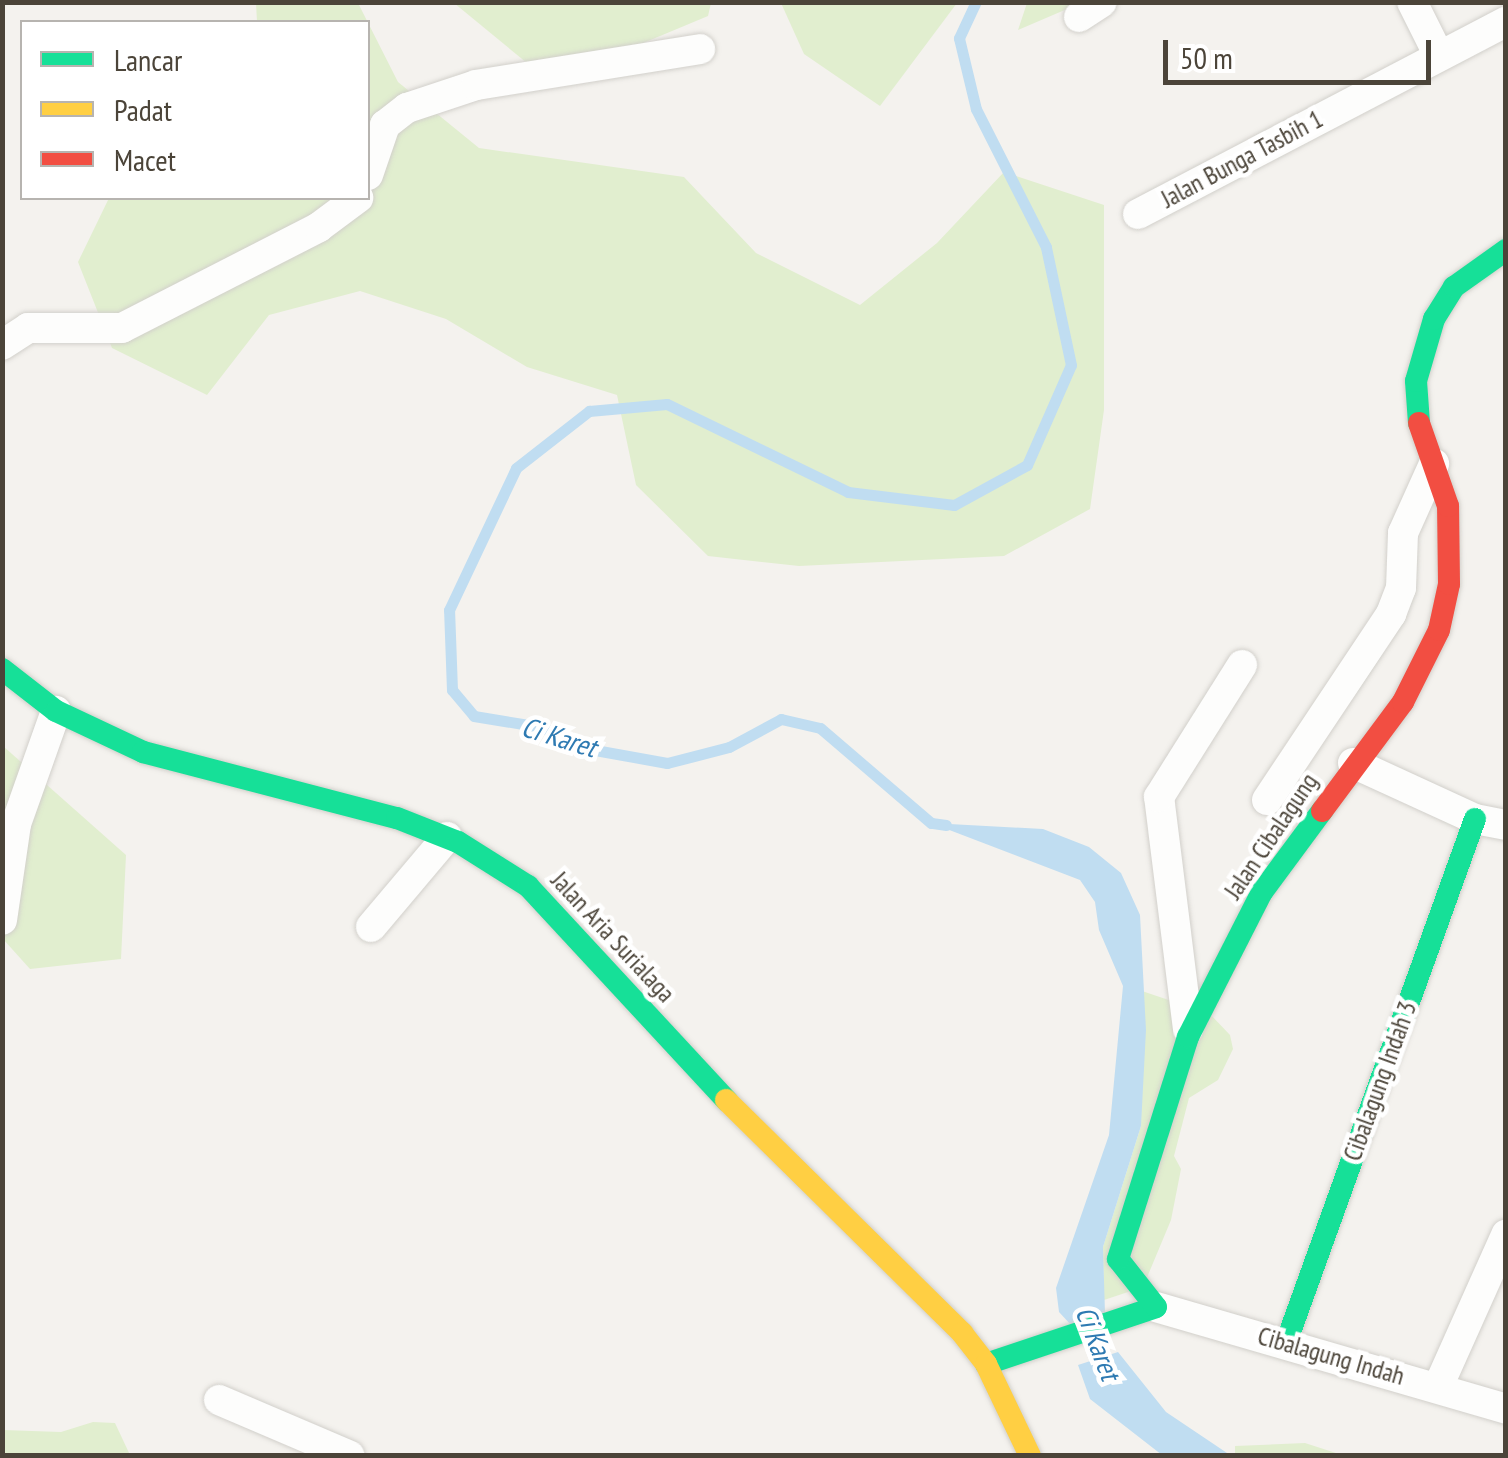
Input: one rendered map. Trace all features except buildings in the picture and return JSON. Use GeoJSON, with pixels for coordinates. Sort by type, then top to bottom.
{"type":"FeatureCollection","features":[{"type":"Feature","properties":{"kind":"street"},"geometry":{"type":"LineString","coordinates":[[1412,2],[1439,56]]}},
{"type":"Feature","properties":{"kind":"street","name":"Jalan Bunga Tasbih 1"},"geometry":{"type":"LineString","coordinates":[[1138,214],[1506,22]]}},
{"type":"Feature","properties":{"kind":"street"},"geometry":{"type":"LineString","coordinates":[[370,169],[385,125],[407,108],[476,85],[700,49]]}},
{"type":"Feature","properties":{"kind":"street"},"geometry":{"type":"LineString","coordinates":[[2,345],[28,328],[122,328],[320,228],[355,200]]}},
{"type":"Feature","properties":{"kind":"street","name":"Jalan Cibalagung"},"geometry":{"type":"LineString","coordinates":[[1156,1307],[1118,1259],[1188,1037],[1262,892],[1353,763],[1403,702],[1439,630],[1450,584],[1450,535],[1434,464],[1420,431],[1422,355],[1454,287],[1506,250]]}},
{"type":"Feature","properties":{"kind":"street"},"geometry":{"type":"LineString","coordinates":[[1267,800],[1391,614],[1401,588],[1403,533],[1434,464]]}},
{"type":"Feature","properties":{"kind":"street"},"geometry":{"type":"LineString","coordinates":[[1188,1037],[1187,988],[1159,796],[1242,665]]}},
{"type":"Feature","properties":{"kind":"street","name":"Jalan Aria Surialaga"},"geometry":{"type":"LineString","coordinates":[[2,669],[56,711],[142,752],[447,837],[506,869],[554,909],[773,1152],[927,1294],[986,1364],[1030,1456]]}},
{"type":"Feature","properties":{"kind":"street"},"geometry":{"type":"LineString","coordinates":[[2,920],[16,824],[56,711]]}},
{"type":"Feature","properties":{"kind":"street"},"geometry":{"type":"LineString","coordinates":[[1353,763],[1475,819],[1506,825]]}},
{"type":"Feature","properties":{"kind":"street","name":"Cibalagung Indah 3"},"geometry":{"type":"LineString","coordinates":[[1286,1342],[1475,819]]}},
{"type":"Feature","properties":{"kind":"street"},"geometry":{"type":"LineString","coordinates":[[371,926],[447,837]]}},
{"type":"Feature","properties":{"kind":"street"},"geometry":{"type":"LineString","coordinates":[[1438,1386],[1506,1235]]}},
{"type":"Feature","properties":{"kind":"street"},"geometry":{"type":"LineString","coordinates":[[986,1364],[1122,1315],[1156,1307]]}},
{"type":"Feature","properties":{"kind":"street","name":"Cibalagung Indah"},"geometry":{"type":"LineString","coordinates":[[1156,1307],[1506,1408]]}},
{"type":"Feature","properties":{"kind":"street"},"geometry":{"type":"LineString","coordinates":[[218,1400],[350,1456]]}},
{"type":"Feature","properties":{"kind":"green space"},"geometry":{"type":"Polygon","coordinates":[[[256,3],[358,3],[367,20],[257,20],[256,3]]]}},
{"type":"Feature","properties":{"kind":"green space"},"geometry":{"type":"Polygon","coordinates":[[[454,3],[711,3],[708,16],[617,54],[527,63],[454,3]]]}},
{"type":"Feature","properties":{"kind":"green space"},"geometry":{"type":"Polygon","coordinates":[[[781,3],[957,3],[880,106],[804,54],[781,3]]]}},
{"type":"Feature","properties":{"kind":"green space"},"geometry":{"type":"Polygon","coordinates":[[[1027,3],[1081,3],[1018,30],[1027,3]]]}},
{"type":"Feature","properties":{"kind":"green space"},"geometry":{"type":"Polygon","coordinates":[[[370,27],[398,82],[479,148],[684,177],[756,253],[860,305],[937,243],[1004,172],[1104,205],[1104,410],[1090,509],[1004,556],[799,566],[708,556],[636,485],[617,395],[527,367],[446,319],[360,291],[269,315],[207,395],[112,348],[78,262],[108,200],[370,200],[370,27]]]}},
{"type":"Feature","properties":{"kind":"green space"},"geometry":{"type":"Polygon","coordinates":[[[3,746],[126,855],[121,959],[30,969],[3,939],[3,746]]]}},
{"type":"Feature","properties":{"kind":"green space"},"geometry":{"type":"Polygon","coordinates":[[[1142,991],[1210,1014],[1230,1035],[1233,1049],[1218,1080],[1189,1098],[1174,1156],[1181,1169],[1171,1220],[1143,1287],[1104,1300],[1103,1247],[1141,1126],[1142,991]]]}},
{"type":"Feature","properties":{"kind":"green space"},"geometry":{"type":"Polygon","coordinates":[[[93,1422],[115,1423],[130,1455],[3,1455],[3,1430],[61,1432],[93,1422]]]}},
{"type":"Feature","properties":{"kind":"green space"},"geometry":{"type":"Polygon","coordinates":[[[1305,1443],[1342,1455],[1235,1455],[1235,1446],[1305,1443]]]}},
{"type":"Feature","properties":{"kind":"water"},"geometry":{"type":"Polygon","coordinates":[[[931,823],[1043,829],[1089,847],[1121,873],[1140,915],[1146,1030],[1141,1126],[1103,1247],[1105,1313],[1071,1325],[1059,1312],[1056,1288],[1109,1135],[1123,986],[1099,930],[1095,902],[1080,880],[931,823]]]}},
{"type":"Feature","properties":{"kind":"water"},"geometry":{"type":"Polygon","coordinates":[[[1118,1352],[1166,1412],[1230,1455],[1162,1455],[1090,1399],[1078,1365],[1118,1352]]]}},
{"type":"Feature","properties":{"kind":"waterway","name":"Ci Karet"},"geometry":{"type":"LineString","coordinates":[[946,825],[931,823],[820,728],[781,719],[729,747],[667,763],[589,749],[541,727],[474,716],[452,690],[449,610],[516,468],[589,411],[667,404],[848,492],[954,505],[1027,465],[1071,365],[1046,247],[976,109],[959,38],[976,2]]}},
{"type":"Feature","properties":{"kind":"traffic: fast"},"geometry":{"type":"LineString","coordinates":[[1419,423],[1416,381],[1434,319],[1454,287],[1506,250]]}},
{"type":"Feature","properties":{"kind":"traffic: fast"},"geometry":{"type":"LineString","coordinates":[[2,669],[56,711],[143,752],[397,818],[458,842],[528,886],[726,1100]]}},
{"type":"Feature","properties":{"kind":"traffic: fast"},"geometry":{"type":"LineString","coordinates":[[986,1364],[1156,1307],[1118,1259],[1188,1037],[1262,892],[1322,811]]}},
{"type":"Feature","properties":{"kind":"traffic: fast"},"geometry":{"type":"LineString","coordinates":[[1286,1343],[1475,819]]}},
{"type":"Feature","properties":{"kind":"traffic: slow"},"geometry":{"type":"LineString","coordinates":[[726,1100],[962,1333],[986,1364],[1030,1456]]}},
{"type":"Feature","properties":{"kind":"traffic: jam"},"geometry":{"type":"LineString","coordinates":[[1322,811],[1403,702],[1439,630],[1449,584],[1448,506],[1419,423]]}}]}
